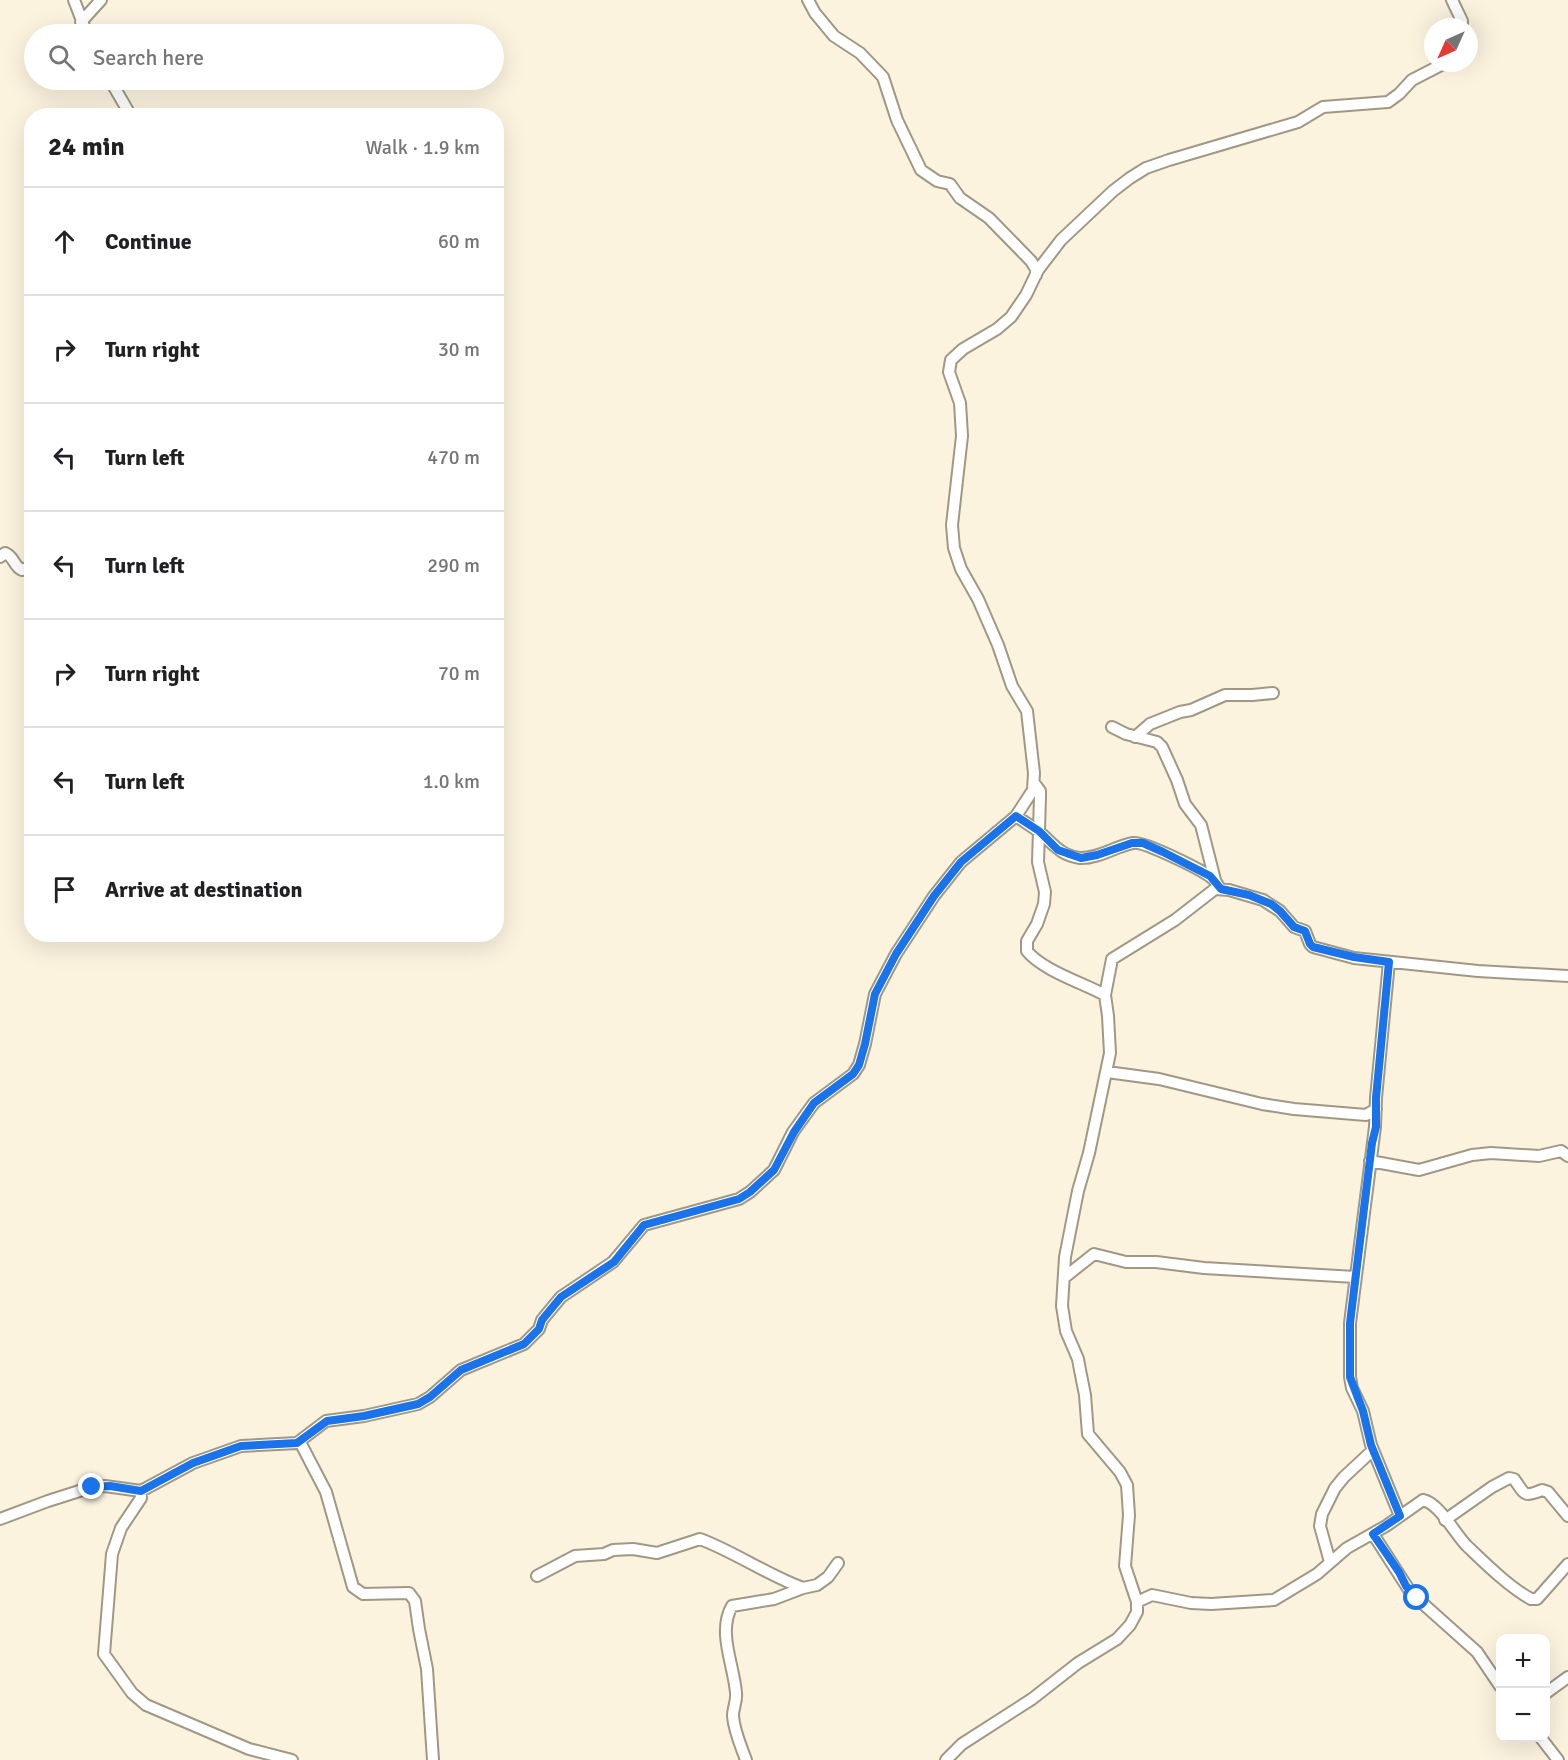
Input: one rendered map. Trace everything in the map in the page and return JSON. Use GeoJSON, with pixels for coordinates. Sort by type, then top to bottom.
{"type":"FeatureCollection","features":[{"type":"Feature","properties":{"kind":"street"},"geometry":{"type":"LineString","coordinates":[[74,0],[81,22]]}},
{"type":"Feature","properties":{"kind":"street"},"geometry":{"type":"LineString","coordinates":[[81,22],[101,0]]}},
{"type":"Feature","properties":{"kind":"street"},"geometry":{"type":"LineString","coordinates":[[808,0],[815,13],[834,36],[860,53],[883,77],[897,120],[921,170],[937,181],[950,184],[960,198],[989,218],[1032,261],[1036,275]]}},
{"type":"Feature","properties":{"kind":"street"},"geometry":{"type":"LineString","coordinates":[[1452,0],[1461,18]]}},
{"type":"Feature","properties":{"kind":"street"},"geometry":{"type":"LineString","coordinates":[[0,1519],[92,1487],[110,1486],[141,1491],[193,1463],[241,1446],[300,1442],[327,1421],[364,1416],[423,1401],[461,1370],[524,1344],[539,1329],[542,1320],[561,1297],[614,1262],[644,1225],[739,1199],[774,1170],[794,1132],[814,1103],[853,1074],[859,1065],[875,994],[896,954],[934,896],[961,862],[1016,816],[1027,801],[1034,783],[1027,711],[1012,686],[998,645],[978,599],[961,569],[954,548],[952,525],[962,447],[962,413],[949,366],[951,360],[1011,317],[1036,275],[1074,226],[1113,191],[1146,168],[1298,122],[1323,107],[1388,102],[1412,80],[1428,72]]}},
{"type":"Feature","properties":{"kind":"street"},"geometry":{"type":"LineString","coordinates":[[116,90],[126,108]]}},
{"type":"Feature","properties":{"kind":"street"},"geometry":{"type":"LineString","coordinates":[[0,557],[7,553],[18,568],[24,569]]}},
{"type":"Feature","properties":{"kind":"street"},"geometry":{"type":"LineString","coordinates":[[1135,736],[1150,724],[1191,710],[1225,694],[1252,696],[1273,693]]}},
{"type":"Feature","properties":{"kind":"street"},"geometry":{"type":"LineString","coordinates":[[1112,727],[1154,741],[1162,747],[1185,804],[1202,828],[1218,884]]}},
{"type":"Feature","properties":{"kind":"street"},"geometry":{"type":"LineString","coordinates":[[1034,783],[1040,791],[1038,862],[1045,892],[1037,924],[1027,941],[1027,951],[1034,958],[1060,973],[1105,995]]}},
{"type":"Feature","properties":{"kind":"street"},"geometry":{"type":"LineString","coordinates":[[1016,816],[1039,831],[1058,850],[1081,858],[1132,843],[1143,843],[1218,884],[1271,904],[1294,927],[1305,931],[1313,947],[1354,957],[1389,962],[1568,976]]}},
{"type":"Feature","properties":{"kind":"street"},"geometry":{"type":"LineString","coordinates":[[946,1760],[962,1744],[1032,1699],[1078,1663],[1117,1639],[1136,1617],[1137,1602],[1125,1566],[1129,1515],[1127,1485],[1120,1472],[1088,1434],[1085,1395],[1078,1359],[1066,1331],[1063,1315],[1065,1257],[1110,1053],[1105,995],[1111,962],[1116,955],[1175,920],[1218,884]]}},
{"type":"Feature","properties":{"kind":"street"},"geometry":{"type":"LineString","coordinates":[[1389,962],[1370,1161],[1350,1323],[1350,1377],[1363,1411],[1373,1450],[1400,1516]]}},
{"type":"Feature","properties":{"kind":"street"},"geometry":{"type":"LineString","coordinates":[[1107,1072],[1159,1079],[1262,1104],[1294,1109],[1373,1115]]}},
{"type":"Feature","properties":{"kind":"street"},"geometry":{"type":"LineString","coordinates":[[1370,1161],[1419,1170],[1472,1155],[1491,1153],[1539,1156],[1561,1151],[1568,1156]]}},
{"type":"Feature","properties":{"kind":"street"},"geometry":{"type":"LineString","coordinates":[[1065,1277],[1094,1254],[1126,1262],[1156,1262],[1204,1268],[1355,1277]]}},
{"type":"Feature","properties":{"kind":"street"},"geometry":{"type":"LineString","coordinates":[[300,1442],[326,1492],[353,1587],[363,1594],[406,1593],[413,1596],[429,1679],[433,1760]]}},
{"type":"Feature","properties":{"kind":"street"},"geometry":{"type":"LineString","coordinates":[[1330,1562],[1320,1526],[1322,1514],[1335,1488],[1373,1450]]}},
{"type":"Feature","properties":{"kind":"street"},"geometry":{"type":"LineString","coordinates":[[1445,1520],[1492,1487],[1509,1478],[1514,1479],[1525,1494],[1530,1495],[1542,1490],[1548,1492],[1568,1516]]}},
{"type":"Feature","properties":{"kind":"street"},"geometry":{"type":"LineString","coordinates":[[141,1491],[141,1498],[121,1528],[112,1554],[104,1654],[132,1693],[146,1705],[249,1749],[292,1760]]}},
{"type":"Feature","properties":{"kind":"street"},"geometry":{"type":"LineString","coordinates":[[1137,1602],[1152,1595],[1191,1603],[1211,1604],[1274,1600],[1317,1574],[1347,1548],[1373,1534],[1423,1500],[1430,1501],[1436,1506],[1468,1547],[1503,1579],[1531,1599],[1537,1599],[1568,1564]]}},
{"type":"Feature","properties":{"kind":"street"},"geometry":{"type":"LineString","coordinates":[[1373,1534],[1411,1593],[1477,1652],[1496,1680]]}},
{"type":"Feature","properties":{"kind":"street"},"geometry":{"type":"LineString","coordinates":[[537,1576],[575,1556],[604,1554],[614,1550],[657,1553],[700,1539],[802,1588]]}},
{"type":"Feature","properties":{"kind":"street"},"geometry":{"type":"LineString","coordinates":[[746,1760],[735,1728],[733,1713],[736,1692],[728,1654],[727,1628],[730,1609],[732,1606],[774,1599],[822,1582],[834,1572],[838,1563]]}},
{"type":"Feature","properties":{"kind":"street"},"geometry":{"type":"LineString","coordinates":[[1550,1690],[1568,1677]]}},
{"type":"Feature","properties":{"kind":"street"},"geometry":{"type":"LineString","coordinates":[[1544,1742],[1558,1760]]}},
{"type":"Feature","properties":{"kind":"route"},"geometry":{"type":"LineString","coordinates":[[92,1487],[110,1486],[141,1491],[193,1463],[241,1446],[297,1443],[333,1419],[364,1416],[418,1404],[430,1397],[461,1370],[524,1344],[539,1329],[542,1320],[561,1297],[614,1262],[644,1225],[739,1199],[750,1192],[774,1170],[794,1132],[820,1096],[853,1074],[859,1065],[875,994],[896,954],[934,896],[961,862],[1016,816],[1039,831],[1058,850],[1081,858],[1132,843],[1143,843],[1210,876],[1221,889],[1249,895],[1271,904],[1294,927],[1305,931],[1313,947],[1354,957],[1389,962],[1376,1098],[1376,1127],[1372,1143],[1350,1323],[1350,1377],[1352,1388],[1363,1411],[1371,1445],[1400,1516],[1373,1534],[1406,1586],[1417,1598]]}}]}
